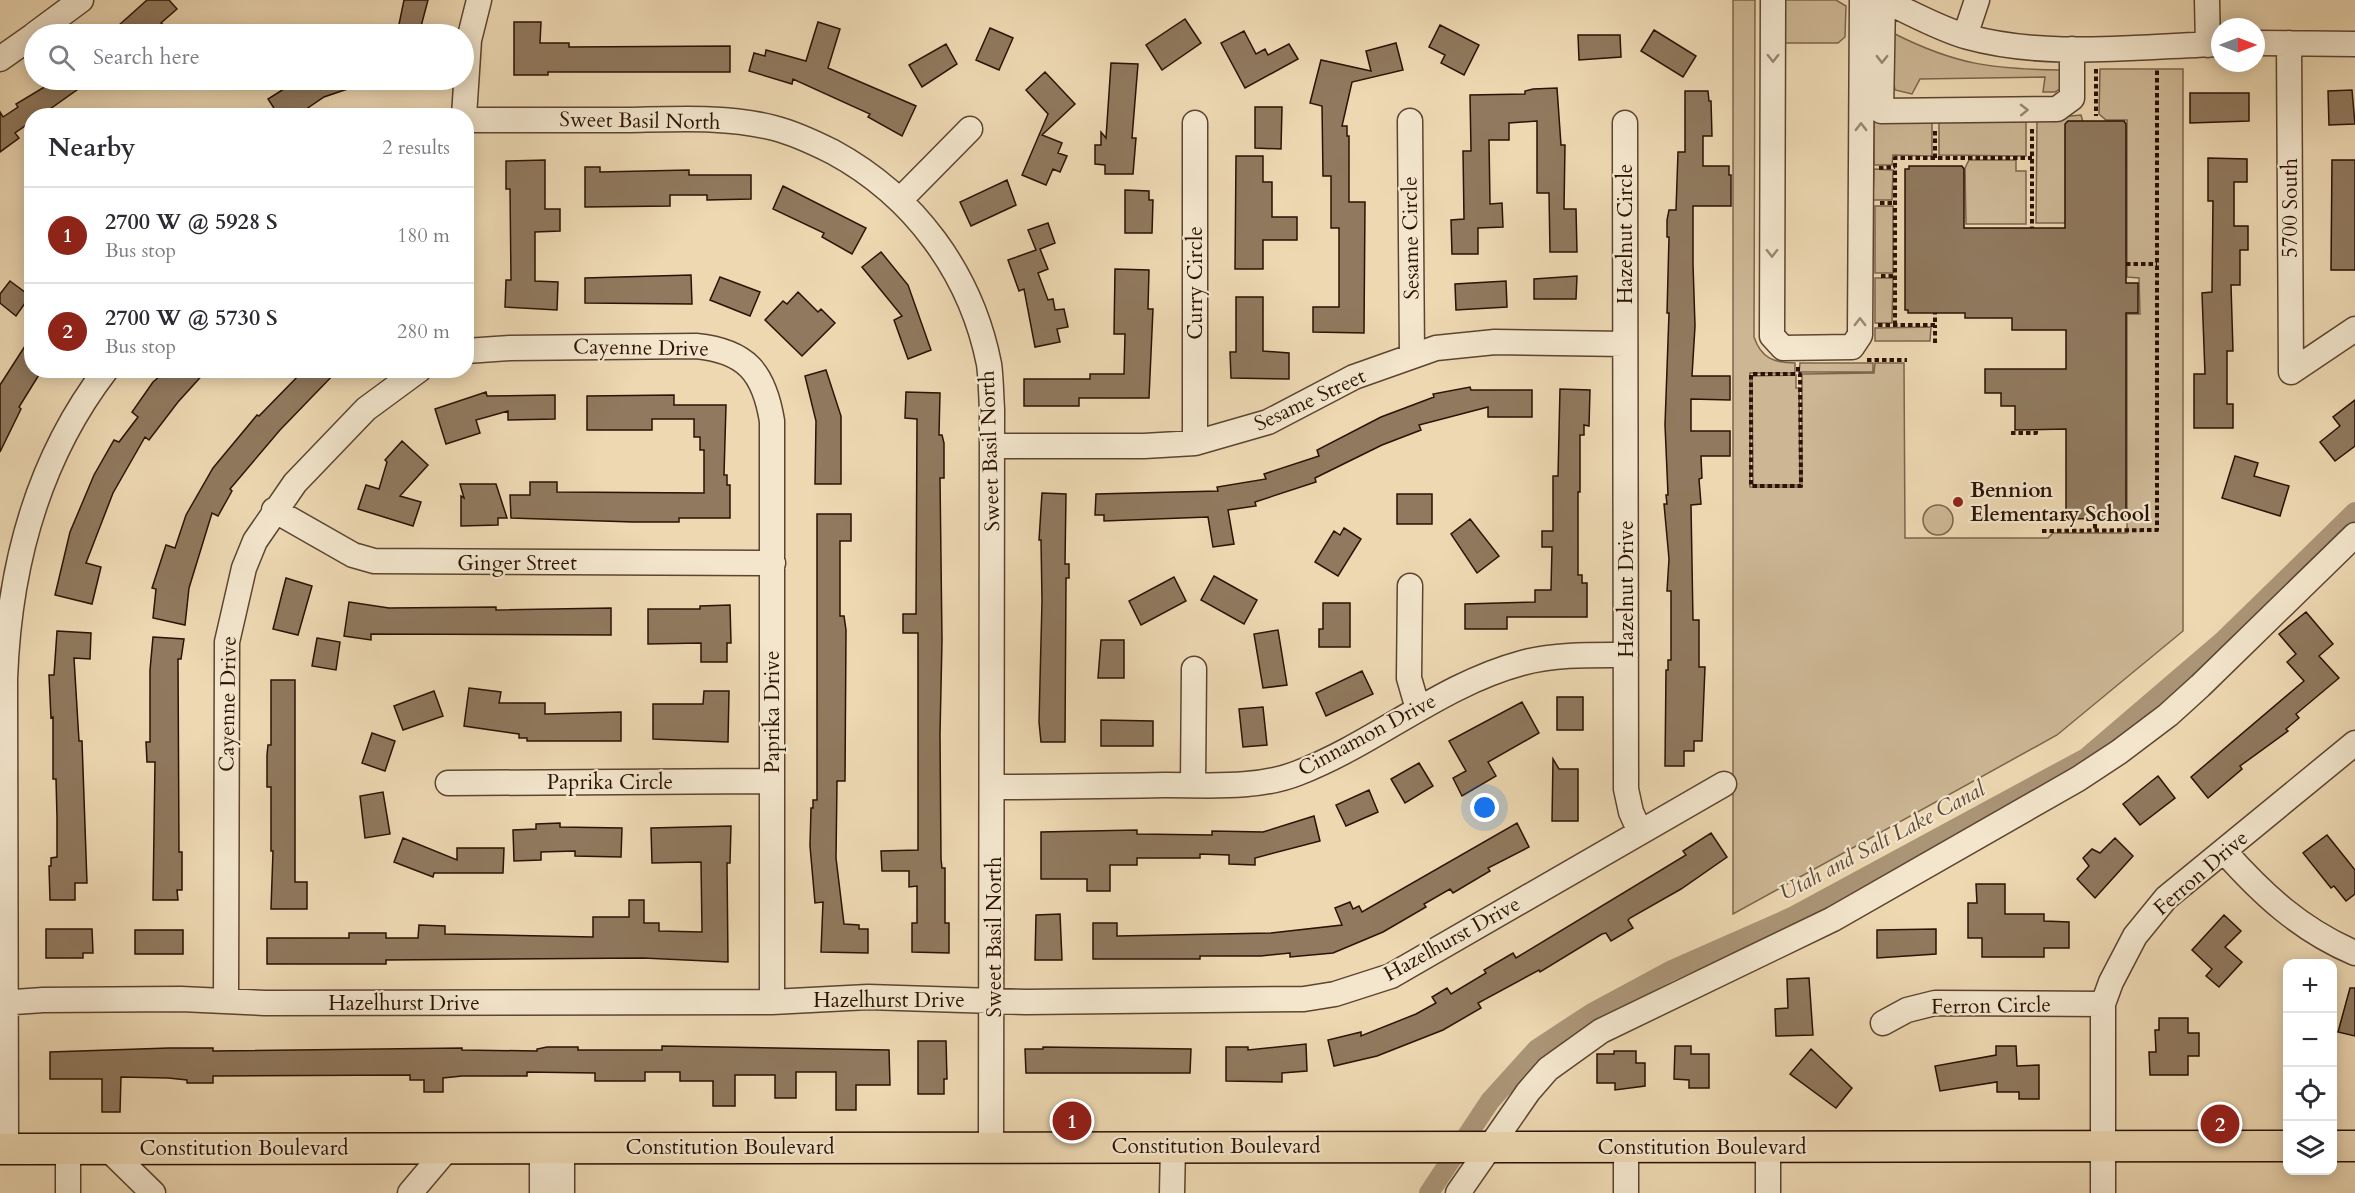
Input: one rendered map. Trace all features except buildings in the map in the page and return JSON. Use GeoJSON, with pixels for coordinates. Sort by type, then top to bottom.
{"type":"FeatureCollection","features":[{"type":"Feature","properties":{"kind":"main road","name":"Constitution Boulevard"},"geometry":{"type":"LineString","coordinates":[[3,1149],[2283,1146]]}},
{"type":"Feature","properties":{"kind":"main road"},"geometry":{"type":"LineString","coordinates":[[2337,1146],[2355,1146]]}},
{"type":"Feature","properties":{"kind":"street"},"geometry":{"type":"LineString","coordinates":[[49,24],[81,0]]}},
{"type":"Feature","properties":{"kind":"street"},"geometry":{"type":"LineString","coordinates":[[473,24],[479,0]]}},
{"type":"Feature","properties":{"kind":"street"},"geometry":{"type":"LineString","coordinates":[[1773,0],[1772,336],[1783,348],[1852,347],[1860,335],[1862,0]]}},
{"type":"Feature","properties":{"kind":"street"},"geometry":{"type":"LineString","coordinates":[[2072,49],[2072,98],[2057,109],[1881,111],[1883,0],[1965,36],[2018,46],[2072,49],[2211,44]]}},
{"type":"Feature","properties":{"kind":"street"},"geometry":{"type":"LineString","coordinates":[[1965,36],[1977,0]]}},
{"type":"Feature","properties":{"kind":"street"},"geometry":{"type":"LineString","coordinates":[[2208,0],[2211,22]]}},
{"type":"Feature","properties":{"kind":"street"},"geometry":{"type":"LineString","coordinates":[[0,59],[24,43]]}},
{"type":"Feature","properties":{"kind":"street","name":"5700 South"},"geometry":{"type":"LineString","coordinates":[[2289,43],[2291,372],[2355,329]]}},
{"type":"Feature","properties":{"kind":"street"},"geometry":{"type":"LineString","coordinates":[[2265,44],[2355,44]]}},
{"type":"Feature","properties":{"kind":"street"},"geometry":{"type":"LineString","coordinates":[[465,108],[466,90]]}},
{"type":"Feature","properties":{"kind":"street","name":"Sweet Basil North"},"geometry":{"type":"LineString","coordinates":[[474,120],[668,119],[726,122],[775,128],[816,144],[854,164],[901,199],[942,248],[976,316],[989,365],[993,446],[994,787],[991,1146]]}},
{"type":"Feature","properties":{"kind":"street","name":"Sesame Circle"},"geometry":{"type":"LineString","coordinates":[[1410,121],[1412,354]]}},
{"type":"Feature","properties":{"kind":"street","name":"Curry Circle"},"geometry":{"type":"LineString","coordinates":[[1195,123],[1195,443]]}},
{"type":"Feature","properties":{"kind":"street","name":"Hazelnut Circle"},"geometry":{"type":"LineString","coordinates":[[1625,123],[1625,344]]}},
{"type":"Feature","properties":{"kind":"street"},"geometry":{"type":"LineString","coordinates":[[901,199],[970,129]]}},
{"type":"Feature","properties":{"kind":"street","name":"Sesame Street"},"geometry":{"type":"LineString","coordinates":[[993,446],[1144,446],[1195,443],[1269,422],[1354,378],[1412,354],[1460,344],[1625,344]]}},
{"type":"Feature","properties":{"kind":"street","name":"Hazelnut Drive"},"geometry":{"type":"LineString","coordinates":[[1625,344],[1626,789],[1631,812],[1640,832]]}},
{"type":"Feature","properties":{"kind":"street","name":"Cayenne Drive"},"geometry":{"type":"LineString","coordinates":[[474,348],[696,346],[723,349],[743,360],[759,378],[768,399],[772,421]]}},
{"type":"Feature","properties":{"kind":"street"},"geometry":{"type":"LineString","coordinates":[[3,1149],[7,577],[50,462],[72,418],[100,378]]}},
{"type":"Feature","properties":{"kind":"street","name":"Cayenne Drive"},"geometry":{"type":"LineString","coordinates":[[226,1001],[227,642],[244,568],[255,541],[274,510],[319,456],[366,409],[408,378]]}},
{"type":"Feature","properties":{"kind":"street","name":"Paprika Drive"},"geometry":{"type":"LineString","coordinates":[[772,421],[772,1002]]}},
{"type":"Feature","properties":{"kind":"street","name":"Ginger Street"},"geometry":{"type":"LineString","coordinates":[[274,510],[353,555],[374,561],[773,563]]}},
{"type":"Feature","properties":{"kind":"street"},"geometry":{"type":"LineString","coordinates":[[1458,1193],[1528,1092],[1548,1069],[1601,1031],[1833,919],[2119,752],[2168,715],[2200,686],[2355,535]]}},
{"type":"Feature","properties":{"kind":"street"},"geometry":{"type":"LineString","coordinates":[[1410,586],[1409,678],[1418,709]]}},
{"type":"Feature","properties":{"kind":"street","name":"Cinnamon Drive"},"geometry":{"type":"LineString","coordinates":[[994,787],[1246,784],[1297,774],[1373,736],[1418,709],[1476,679],[1521,663],[1544,658],[1626,655]]}},
{"type":"Feature","properties":{"kind":"street"},"geometry":{"type":"LineString","coordinates":[[1193,785],[1194,669]]}},
{"type":"Feature","properties":{"kind":"street","name":"Ferron Drive"},"geometry":{"type":"LineString","coordinates":[[2103,1193],[2103,1004],[2122,958],[2152,914],[2166,898],[2355,743]]}},
{"type":"Feature","properties":{"kind":"street","name":"Paprika Circle"},"geometry":{"type":"LineString","coordinates":[[448,783],[772,782]]}},
{"type":"Feature","properties":{"kind":"street","name":"Hazelhurst Drive"},"geometry":{"type":"LineString","coordinates":[[3,1002],[135,999],[772,1002],[868,997],[1273,1001],[1335,994],[1391,976],[1724,784]]}},
{"type":"Feature","properties":{"kind":"street"},"geometry":{"type":"LineString","coordinates":[[2224,851],[2266,897],[2291,917],[2355,953]]}},
{"type":"Feature","properties":{"kind":"street","name":"Ferron Circle"},"geometry":{"type":"LineString","coordinates":[[1883,1023],[1907,1010],[1935,1003],[2103,1004]]}},
{"type":"Feature","properties":{"kind":"street"},"geometry":{"type":"LineString","coordinates":[[1172,1193],[1173,1146]]}},
{"type":"Feature","properties":{"kind":"street"},"geometry":{"type":"LineString","coordinates":[[542,1193],[552,1147]]}},
{"type":"Feature","properties":{"kind":"street"},"geometry":{"type":"LineString","coordinates":[[552,1147],[562,1193]]}},
{"type":"Feature","properties":{"kind":"street"},"geometry":{"type":"LineString","coordinates":[[1626,1147],[1626,1193]]}},
{"type":"Feature","properties":{"kind":"street"},"geometry":{"type":"LineString","coordinates":[[1768,1147],[1768,1193]]}},
{"type":"Feature","properties":{"kind":"street"},"geometry":{"type":"LineString","coordinates":[[410,1193],[448,1148]]}},
{"type":"Feature","properties":{"kind":"street"},"geometry":{"type":"LineString","coordinates":[[68,1149],[68,1193]]}},
{"type":"Feature","properties":{"kind":"street"},"geometry":{"type":"LineString","coordinates":[[108,1149],[153,1193]]}},
{"type":"Feature","properties":{"kind":"path"},"geometry":{"type":"LineString","coordinates":[[2096,68],[2096,116]]}},
{"type":"Feature","properties":{"kind":"path"},"geometry":{"type":"LineString","coordinates":[[2042,531],[2157,530],[2157,68]]}},
{"type":"Feature","properties":{"kind":"path"},"geometry":{"type":"LineString","coordinates":[[2032,127],[2032,228]]}},
{"type":"Feature","properties":{"kind":"path"},"geometry":{"type":"LineString","coordinates":[[1935,128],[1935,159]]}},
{"type":"Feature","properties":{"kind":"path"},"geometry":{"type":"LineString","coordinates":[[1895,325],[1895,158],[2032,158]]}},
{"type":"Feature","properties":{"kind":"path"},"geometry":{"type":"LineString","coordinates":[[2126,264],[2157,264]]}},
{"type":"Feature","properties":{"kind":"path"},"geometry":{"type":"LineString","coordinates":[[1935,313],[1935,343]]}},
{"type":"Feature","properties":{"kind":"path"},"geometry":{"type":"LineString","coordinates":[[1871,326],[1935,325]]}},
{"type":"Feature","properties":{"kind":"path"},"geometry":{"type":"LineString","coordinates":[[1798,360],[1801,486],[1751,486],[1751,374],[1798,374]]}},
{"type":"Feature","properties":{"kind":"path"},"geometry":{"type":"LineString","coordinates":[[1860,360],[1907,360]]}},
{"type":"Feature","properties":{"kind":"path"},"geometry":{"type":"LineString","coordinates":[[2012,433],[2036,433],[2036,429]]}},
{"type":"Feature","properties":{"kind":"path"},"geometry":{"type":"LineString","coordinates":[[2095,524],[2095,531]]}},
{"type":"Feature","properties":{"kind":"shaded area"},"geometry":{"type":"Polygon","coordinates":[[[1733,0],[1755,0],[1754,337],[1760,350],[1769,358],[1795,363],[1795,373],[1750,373],[1750,487],[1802,487],[1802,374],[1874,373],[1875,363],[1904,363],[1905,538],[2048,538],[2053,533],[2127,533],[2127,314],[2140,314],[2139,278],[2127,277],[2127,120],[2106,120],[2099,114],[2100,69],[2183,69],[2183,631],[2057,735],[1733,914],[1733,0]]]}},
{"type":"Feature","properties":{"kind":"shaded area"},"geometry":{"type":"Polygon","coordinates":[[[1782,0],[1836,0],[1846,6],[1845,37],[1838,43],[1782,43],[1782,0]]]}},
{"type":"Feature","properties":{"kind":"shaded area"},"geometry":{"type":"Polygon","coordinates":[[[1893,33],[1956,59],[1994,66],[2061,70],[2062,88],[2055,92],[2043,92],[2045,77],[1920,79],[1912,94],[1895,90],[1893,33]]]}},
{"type":"Feature","properties":{"kind":"shaded area"},"geometry":{"type":"Polygon","coordinates":[[[2081,115],[2083,122],[2065,223],[2036,223],[2037,119],[2081,115]]]}},
{"type":"Feature","properties":{"kind":"shaded area"},"geometry":{"type":"Polygon","coordinates":[[[2026,119],[2026,156],[1939,155],[1939,121],[2026,119]]]}},
{"type":"Feature","properties":{"kind":"shaded area"},"geometry":{"type":"Polygon","coordinates":[[[1932,121],[1932,156],[1893,155],[1892,165],[1874,165],[1874,122],[1932,121]]]}},
{"type":"Feature","properties":{"kind":"shaded area"},"geometry":{"type":"Polygon","coordinates":[[[1969,160],[2016,160],[2016,171],[2026,171],[2026,224],[1966,224],[1965,168],[1969,160]]]}},
{"type":"Feature","properties":{"kind":"shaded area"},"geometry":{"type":"Polygon","coordinates":[[[1874,169],[1893,170],[1892,200],[1873,200],[1874,169]]]}},
{"type":"Feature","properties":{"kind":"shaded area"},"geometry":{"type":"Polygon","coordinates":[[[1875,206],[1893,206],[1893,273],[1875,273],[1875,206]]]}},
{"type":"Feature","properties":{"kind":"shaded area"},"geometry":{"type":"Polygon","coordinates":[[[1875,278],[1893,278],[1892,323],[1875,323],[1875,278]]]}},
{"type":"Feature","properties":{"kind":"shaded area"},"geometry":{"type":"Polygon","coordinates":[[[1931,327],[1930,341],[1875,341],[1875,328],[1931,327]]]}},
{"type":"Feature","properties":{"kind":"shaded area"},"geometry":{"type":"Polygon","coordinates":[[[1800,363],[1873,363],[1873,372],[1799,372],[1800,363]]]}},
{"type":"Feature","properties":{"kind":"shaded area"},"geometry":{"type":"Polygon","coordinates":[[[1796,375],[1796,388],[1799,388],[1800,485],[1753,485],[1752,376],[1796,375]]]}},
{"type":"Feature","properties":{"kind":"shaded area"},"geometry":{"type":"Polygon","coordinates":[[[1938,505],[1949,509],[1953,520],[1949,531],[1938,535],[1927,531],[1923,520],[1927,509],[1938,505]]]}},
{"type":"Feature","properties":{"kind":"waterway","name":"Utah and Salt Lake Canal"},"geometry":{"type":"LineString","coordinates":[[1429,1193],[1490,1101],[1537,1049],[1592,1013],[1670,971],[1792,917],[2086,758],[2225,639],[2355,512]]}},
{"type":"Feature","properties":{"kind":"place","name":"Bennion Elementary School"},"geometry":{"type":"Point","coordinates":[1958,502]}},
{"type":"Feature","properties":{"kind":"place","name":"2700 W @ 5928 S"},"geometry":{"type":"Point","coordinates":[1072,1121]}},
{"type":"Feature","properties":{"kind":"place","name":"2700 W @ 5730 S"},"geometry":{"type":"Point","coordinates":[2220,1124]}}]}
